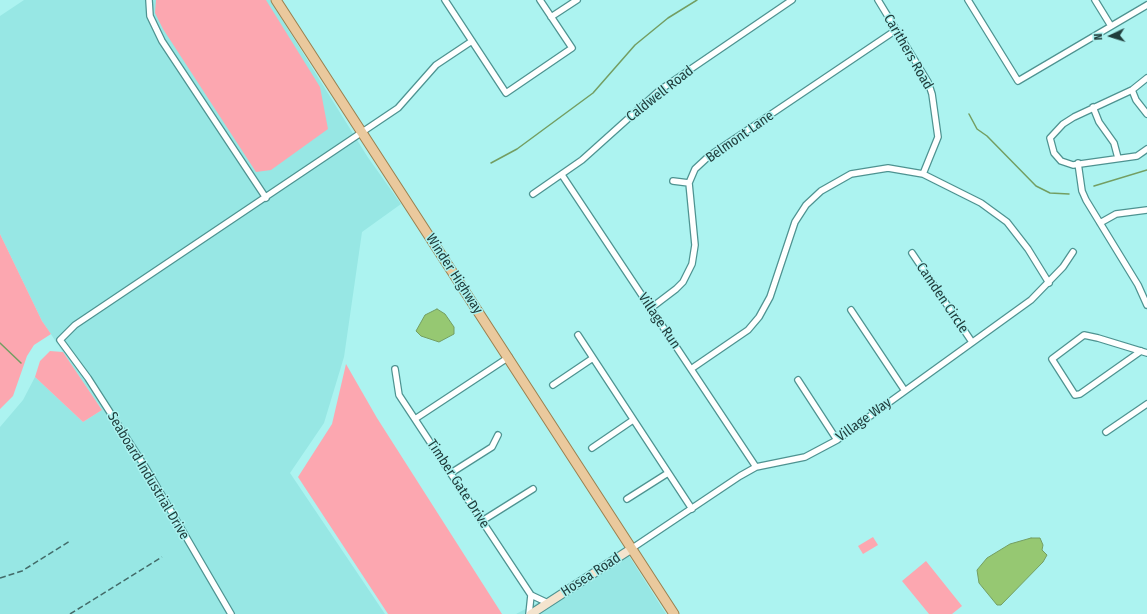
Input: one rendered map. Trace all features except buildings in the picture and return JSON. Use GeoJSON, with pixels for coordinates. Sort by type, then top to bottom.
{"type":"FeatureCollection","features":[{"type":"Feature","properties":{"kind":"main road","name":"Winder Highway"},"geometry":{"type":"LineString","coordinates":[[276,0],[509,357],[674,614]]}},
{"type":"Feature","properties":{"kind":"street"},"geometry":{"type":"LineString","coordinates":[[149,0],[150,16],[162,40],[266,198],[398,108],[436,65],[472,40]]}},
{"type":"Feature","properties":{"kind":"street"},"geometry":{"type":"LineString","coordinates":[[445,0],[506,92],[572,48],[540,0]]}},
{"type":"Feature","properties":{"kind":"street"},"geometry":{"type":"LineString","coordinates":[[551,17],[577,0]]}},
{"type":"Feature","properties":{"kind":"street","name":"Caldwell Road"},"geometry":{"type":"LineString","coordinates":[[533,194],[562,175],[612,134],[660,90],[792,0]]}},
{"type":"Feature","properties":{"kind":"street","name":"Carithers Road"},"geometry":{"type":"LineString","coordinates":[[878,0],[928,82],[932,94],[938,137],[923,174]]}},
{"type":"Feature","properties":{"kind":"street"},"geometry":{"type":"LineString","coordinates":[[968,0],[1018,81],[1147,4]]}},
{"type":"Feature","properties":{"kind":"street"},"geometry":{"type":"LineString","coordinates":[[1095,0],[1111,26]]}},
{"type":"Feature","properties":{"kind":"street","name":"Belmont Lane"},"geometry":{"type":"LineString","coordinates":[[688,184],[696,169],[709,156],[896,30]]}},
{"type":"Feature","properties":{"kind":"street"},"geometry":{"type":"LineString","coordinates":[[1147,78],[1132,90],[1093,106],[1063,124],[1050,138],[1054,153],[1061,161],[1073,164],[1137,156],[1147,149]]}},
{"type":"Feature","properties":{"kind":"street"},"geometry":{"type":"LineString","coordinates":[[1132,90],[1136,100],[1147,114]]}},
{"type":"Feature","properties":{"kind":"street"},"geometry":{"type":"LineString","coordinates":[[1093,106],[1099,122],[1114,143],[1118,158]]}},
{"type":"Feature","properties":{"kind":"street"},"geometry":{"type":"LineString","coordinates":[[1078,164],[1082,191],[1138,285],[1147,305]]}},
{"type":"Feature","properties":{"kind":"street"},"geometry":{"type":"LineString","coordinates":[[691,369],[748,330],[759,317],[770,297],[795,222],[806,205],[821,191],[851,174],[874,169],[903,170],[923,174],[981,202],[1007,222],[1028,249],[1049,283]]}},
{"type":"Feature","properties":{"kind":"street","name":"Village Run"},"geometry":{"type":"LineString","coordinates":[[562,175],[756,467]]}},
{"type":"Feature","properties":{"kind":"street"},"geometry":{"type":"LineString","coordinates":[[651,308],[683,282],[692,264],[695,245],[688,184],[673,181]]}},
{"type":"Feature","properties":{"kind":"street","name":"Seaboard Industrial Drive"},"geometry":{"type":"LineString","coordinates":[[231,614],[147,470],[88,378],[60,340],[75,325],[266,198]]}},
{"type":"Feature","properties":{"kind":"street"},"geometry":{"type":"LineString","coordinates":[[1100,223],[1116,214],[1147,210]]}},
{"type":"Feature","properties":{"kind":"street","name":"Village Way"},"geometry":{"type":"LineString","coordinates":[[631,549],[740,476],[756,467],[805,457],[837,440],[1031,300],[1049,283],[1073,252]]}},
{"type":"Feature","properties":{"kind":"street","name":"Camden Circle"},"geometry":{"type":"LineString","coordinates":[[912,253],[972,342]]}},
{"type":"Feature","properties":{"kind":"street"},"geometry":{"type":"LineString","coordinates":[[851,310],[905,391]]}},
{"type":"Feature","properties":{"kind":"street"},"geometry":{"type":"LineString","coordinates":[[578,335],[692,509]]}},
{"type":"Feature","properties":{"kind":"street"},"geometry":{"type":"LineString","coordinates":[[1140,351],[1080,394],[1075,396],[1052,359],[1084,335],[1140,351],[1147,353]]}},
{"type":"Feature","properties":{"kind":"street"},"geometry":{"type":"LineString","coordinates":[[415,419],[509,357]]}},
{"type":"Feature","properties":{"kind":"street"},"geometry":{"type":"LineString","coordinates":[[553,385],[593,358]]}},
{"type":"Feature","properties":{"kind":"street","name":"Timber Gate Drive"},"geometry":{"type":"LineString","coordinates":[[395,369],[399,395],[531,595]]}},
{"type":"Feature","properties":{"kind":"street"},"geometry":{"type":"LineString","coordinates":[[798,380],[837,440]]}},
{"type":"Feature","properties":{"kind":"street"},"geometry":{"type":"LineString","coordinates":[[1106,432],[1147,404]]}},
{"type":"Feature","properties":{"kind":"street"},"geometry":{"type":"LineString","coordinates":[[592,448],[633,420]]}},
{"type":"Feature","properties":{"kind":"street"},"geometry":{"type":"LineString","coordinates":[[451,473],[492,447],[498,435]]}},
{"type":"Feature","properties":{"kind":"street"},"geometry":{"type":"LineString","coordinates":[[627,499],[668,473]]}},
{"type":"Feature","properties":{"kind":"street"},"geometry":{"type":"LineString","coordinates":[[482,521],[533,489]]}},
{"type":"Feature","properties":{"kind":"street","name":"Hosea Road"},"geometry":{"type":"LineString","coordinates":[[530,614],[631,549]]}},
{"type":"Feature","properties":{"kind":"street"},"geometry":{"type":"LineString","coordinates":[[530,614],[531,595],[548,603]]}},
{"type":"Feature","properties":{"kind":"shaded area"},"geometry":{"type":"Polygon","coordinates":[[[24,0],[270,0],[367,156],[401,204],[362,232],[344,357],[324,423],[290,473],[385,614],[0,614],[0,427],[23,400],[35,377],[83,422],[102,410],[42,321],[0,234],[0,16],[24,0]]]}},
{"type":"Feature","properties":{"kind":"shaded area"},"geometry":{"type":"Polygon","coordinates":[[[156,0],[266,0],[320,87],[328,129],[271,170],[256,172],[163,29],[155,13],[156,0]]]}},
{"type":"Feature","properties":{"kind":"shaded area"},"geometry":{"type":"Polygon","coordinates":[[[0,234],[42,321],[51,334],[34,345],[27,356],[13,396],[0,409],[0,234]]]}},
{"type":"Feature","properties":{"kind":"shaded area"},"geometry":{"type":"Polygon","coordinates":[[[437,309],[445,314],[454,327],[454,334],[439,342],[421,336],[416,331],[425,315],[437,309]]]}},
{"type":"Feature","properties":{"kind":"shaded area"},"geometry":{"type":"Polygon","coordinates":[[[50,351],[63,352],[102,410],[83,422],[35,377],[40,361],[50,351]]]}},
{"type":"Feature","properties":{"kind":"shaded area"},"geometry":{"type":"Polygon","coordinates":[[[346,364],[377,418],[502,614],[388,614],[298,477],[332,424],[346,364]]]}},
{"type":"Feature","properties":{"kind":"shaded area"},"geometry":{"type":"Polygon","coordinates":[[[873,537],[878,545],[863,554],[858,546],[873,537]]]}},
{"type":"Feature","properties":{"kind":"shaded area"},"geometry":{"type":"Polygon","coordinates":[[[1031,538],[1040,538],[1043,545],[1042,550],[1047,555],[1043,562],[1001,605],[997,605],[979,583],[977,570],[987,558],[1010,544],[1031,538]]]}},
{"type":"Feature","properties":{"kind":"shaded area"},"geometry":{"type":"Polygon","coordinates":[[[624,548],[666,614],[516,614],[569,586],[624,548]]]}},
{"type":"Feature","properties":{"kind":"shaded area"},"geometry":{"type":"Polygon","coordinates":[[[926,561],[962,606],[952,614],[929,614],[902,581],[926,561]]]}},
{"type":"Feature","properties":{"kind":"waterway"},"geometry":{"type":"LineString","coordinates":[[491,163],[517,149],[593,93],[635,45],[668,18],[697,0]]}},
{"type":"Feature","properties":{"kind":"waterway"},"geometry":{"type":"LineString","coordinates":[[969,114],[977,129],[987,136],[1036,186],[1050,193],[1069,194]]}},
{"type":"Feature","properties":{"kind":"waterway"},"geometry":{"type":"LineString","coordinates":[[1094,186],[1147,170]]}},
{"type":"Feature","properties":{"kind":"waterway"},"geometry":{"type":"LineString","coordinates":[[0,343],[21,363]]}},
{"type":"Feature","properties":{"kind":"railway"},"geometry":{"type":"LineString","coordinates":[[0,578],[22,571],[70,541]]}},
{"type":"Feature","properties":{"kind":"railway"},"geometry":{"type":"LineString","coordinates":[[70,614],[162,557]]}}]}
